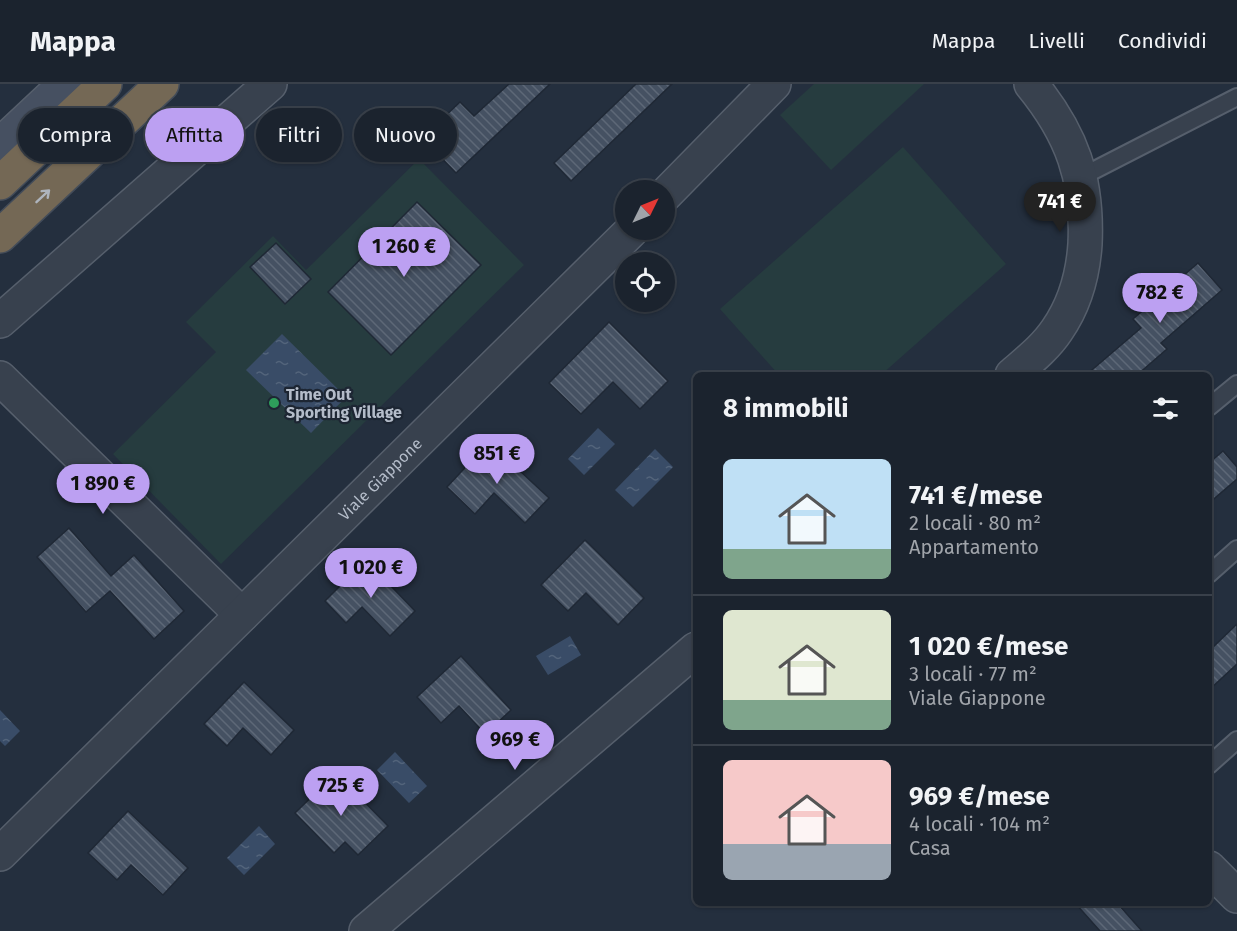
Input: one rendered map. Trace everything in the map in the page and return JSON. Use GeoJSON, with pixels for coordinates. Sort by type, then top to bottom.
{"type":"FeatureCollection","features":[{"type":"Feature","properties":{"kind":"highway"},"geometry":{"type":"LineString","coordinates":[[0,183],[105,84]]}},
{"type":"Feature","properties":{"kind":"highway"},"geometry":{"type":"LineString","coordinates":[[0,236],[162,84]]}},
{"type":"Feature","properties":{"kind":"street"},"geometry":{"type":"LineString","coordinates":[[0,146],[65,84]]}},
{"type":"Feature","properties":{"kind":"street"},"geometry":{"type":"LineString","coordinates":[[0,321],[270,84]]}},
{"type":"Feature","properties":{"kind":"street"},"geometry":{"type":"LineString","coordinates":[[675,185],[774,84]]}},
{"type":"Feature","properties":{"kind":"street"},"geometry":{"type":"LineString","coordinates":[[1015,372],[1042,348],[1057,330],[1075,295],[1084,256],[1086,224],[1081,177],[1065,135],[1045,101],[1031,84]]}},
{"type":"Feature","properties":{"kind":"street","name":"Viale Giappone"},"geometry":{"type":"LineString","coordinates":[[0,854],[622,240]]}},
{"type":"Feature","properties":{"kind":"street"},"geometry":{"type":"LineString","coordinates":[[0,378],[242,615]]}},
{"type":"Feature","properties":{"kind":"street"},"geometry":{"type":"LineString","coordinates":[[366,931],[693,652]]}},
{"type":"Feature","properties":{"kind":"street"},"geometry":{"type":"LineString","coordinates":[[1212,871],[1237,896]]}},
{"type":"Feature","properties":{"kind":"lane"},"geometry":{"type":"LineString","coordinates":[[1081,177],[1237,97]]}},
{"type":"Feature","properties":{"kind":"lane"},"geometry":{"type":"LineString","coordinates":[[1212,405],[1237,384]]}},
{"type":"Feature","properties":{"kind":"lane"},"geometry":{"type":"LineString","coordinates":[[1212,571],[1237,549]]}},
{"type":"Feature","properties":{"kind":"lane"},"geometry":{"type":"LineString","coordinates":[[1212,762],[1237,740]]}},
{"type":"Feature","properties":{"kind":"green space"},"geometry":{"type":"Polygon","coordinates":[[[814,84],[924,84],[831,170],[780,115],[814,84]]]}},
{"type":"Feature","properties":{"kind":"green space"},"geometry":{"type":"Polygon","coordinates":[[[903,147],[1006,264],[884,372],[776,372],[720,309],[903,147]]]}},
{"type":"Feature","properties":{"kind":"green space","name":"Time Out Sporting Village"},"geometry":{"type":"Polygon","coordinates":[[[416,162],[422,162],[524,265],[221,564],[113,454],[216,352],[186,322],[273,236],[306,270],[416,162]]]}},
{"type":"Feature","properties":{"kind":"water"},"geometry":{"type":"Polygon","coordinates":[[[282,334],[346,397],[311,433],[246,370],[282,334]]]}},
{"type":"Feature","properties":{"kind":"water"},"geometry":{"type":"Polygon","coordinates":[[[598,428],[615,444],[584,475],[568,459],[598,428]]]}},
{"type":"Feature","properties":{"kind":"water"},"geometry":{"type":"Polygon","coordinates":[[[655,449],[673,467],[633,507],[615,490],[655,449]]]}},
{"type":"Feature","properties":{"kind":"water"},"geometry":{"type":"Polygon","coordinates":[[[570,636],[581,655],[548,675],[536,656],[570,636]]]}},
{"type":"Feature","properties":{"kind":"water"},"geometry":{"type":"Polygon","coordinates":[[[0,710],[20,731],[5,746],[0,741],[0,710]]]}},
{"type":"Feature","properties":{"kind":"water"},"geometry":{"type":"Polygon","coordinates":[[[395,752],[427,786],[409,803],[377,770],[395,752]]]}},
{"type":"Feature","properties":{"kind":"water"},"geometry":{"type":"Polygon","coordinates":[[[259,826],[275,844],[244,875],[227,858],[259,826]]]}},
{"type":"Feature","properties":{"kind":"building"},"geometry":{"type":"Polygon","coordinates":[[[509,84],[550,84],[456,173],[445,162],[457,162],[457,108],[454,108],[460,102],[474,116],[509,84]]]}},
{"type":"Feature","properties":{"kind":"building"},"geometry":{"type":"Polygon","coordinates":[[[636,84],[672,84],[571,181],[554,163],[636,84]]]}},
{"type":"Feature","properties":{"kind":"building"},"geometry":{"type":"Polygon","coordinates":[[[417,202],[481,265],[391,355],[328,292],[417,202]]]}},
{"type":"Feature","properties":{"kind":"building"},"geometry":{"type":"Polygon","coordinates":[[[276,243],[311,279],[285,304],[250,267],[276,243]]]}},
{"type":"Feature","properties":{"kind":"building"},"geometry":{"type":"Polygon","coordinates":[[[1198,263],[1222,290],[1161,343],[1167,349],[1140,372],[1090,372],[1141,328],[1133,319],[1198,263]]]}},
{"type":"Feature","properties":{"kind":"building"},"geometry":{"type":"Polygon","coordinates":[[[609,322],[668,381],[640,409],[613,382],[581,414],[549,383],[609,322]]]}},
{"type":"Feature","properties":{"kind":"building"},"geometry":{"type":"Polygon","coordinates":[[[489,442],[549,498],[525,523],[494,493],[475,514],[447,487],[489,442]]]}},
{"type":"Feature","properties":{"kind":"building"},"geometry":{"type":"Polygon","coordinates":[[[1223,451],[1237,467],[1237,479],[1212,500],[1212,460],[1223,451]]]}},
{"type":"Feature","properties":{"kind":"building"},"geometry":{"type":"Polygon","coordinates":[[[69,528],[111,576],[134,555],[184,611],[154,639],[110,591],[86,612],[37,557],[69,528]]]}},
{"type":"Feature","properties":{"kind":"building"},"geometry":{"type":"Polygon","coordinates":[[[585,540],[644,598],[618,625],[586,593],[568,611],[541,585],[585,540]]]}},
{"type":"Feature","properties":{"kind":"building"},"geometry":{"type":"Polygon","coordinates":[[[366,560],[415,611],[390,636],[362,607],[346,623],[325,601],[366,560]]]}},
{"type":"Feature","properties":{"kind":"building"},"geometry":{"type":"Polygon","coordinates":[[[1237,624],[1237,664],[1212,687],[1212,648],[1237,624]]]}},
{"type":"Feature","properties":{"kind":"building"},"geometry":{"type":"Polygon","coordinates":[[[461,656],[511,710],[485,734],[459,706],[441,723],[417,697],[461,656]]]}},
{"type":"Feature","properties":{"kind":"building"},"geometry":{"type":"Polygon","coordinates":[[[244,682],[294,730],[271,755],[243,728],[227,746],[204,724],[244,682]]]}},
{"type":"Feature","properties":{"kind":"building"},"geometry":{"type":"Polygon","coordinates":[[[336,773],[388,826],[358,855],[345,842],[334,853],[295,813],[336,773]]]}},
{"type":"Feature","properties":{"kind":"building"},"geometry":{"type":"Polygon","coordinates":[[[128,811],[188,868],[163,895],[131,865],[117,880],[88,853],[128,811]]]}},
{"type":"Feature","properties":{"kind":"building"},"geometry":{"type":"Polygon","coordinates":[[[1078,906],[1120,906],[1142,931],[1100,931],[1078,906]]]}},
{"type":"Feature","properties":{"kind":"place","name":"Time Out Sporting Village"},"geometry":{"type":"Point","coordinates":[274,403]}}]}
